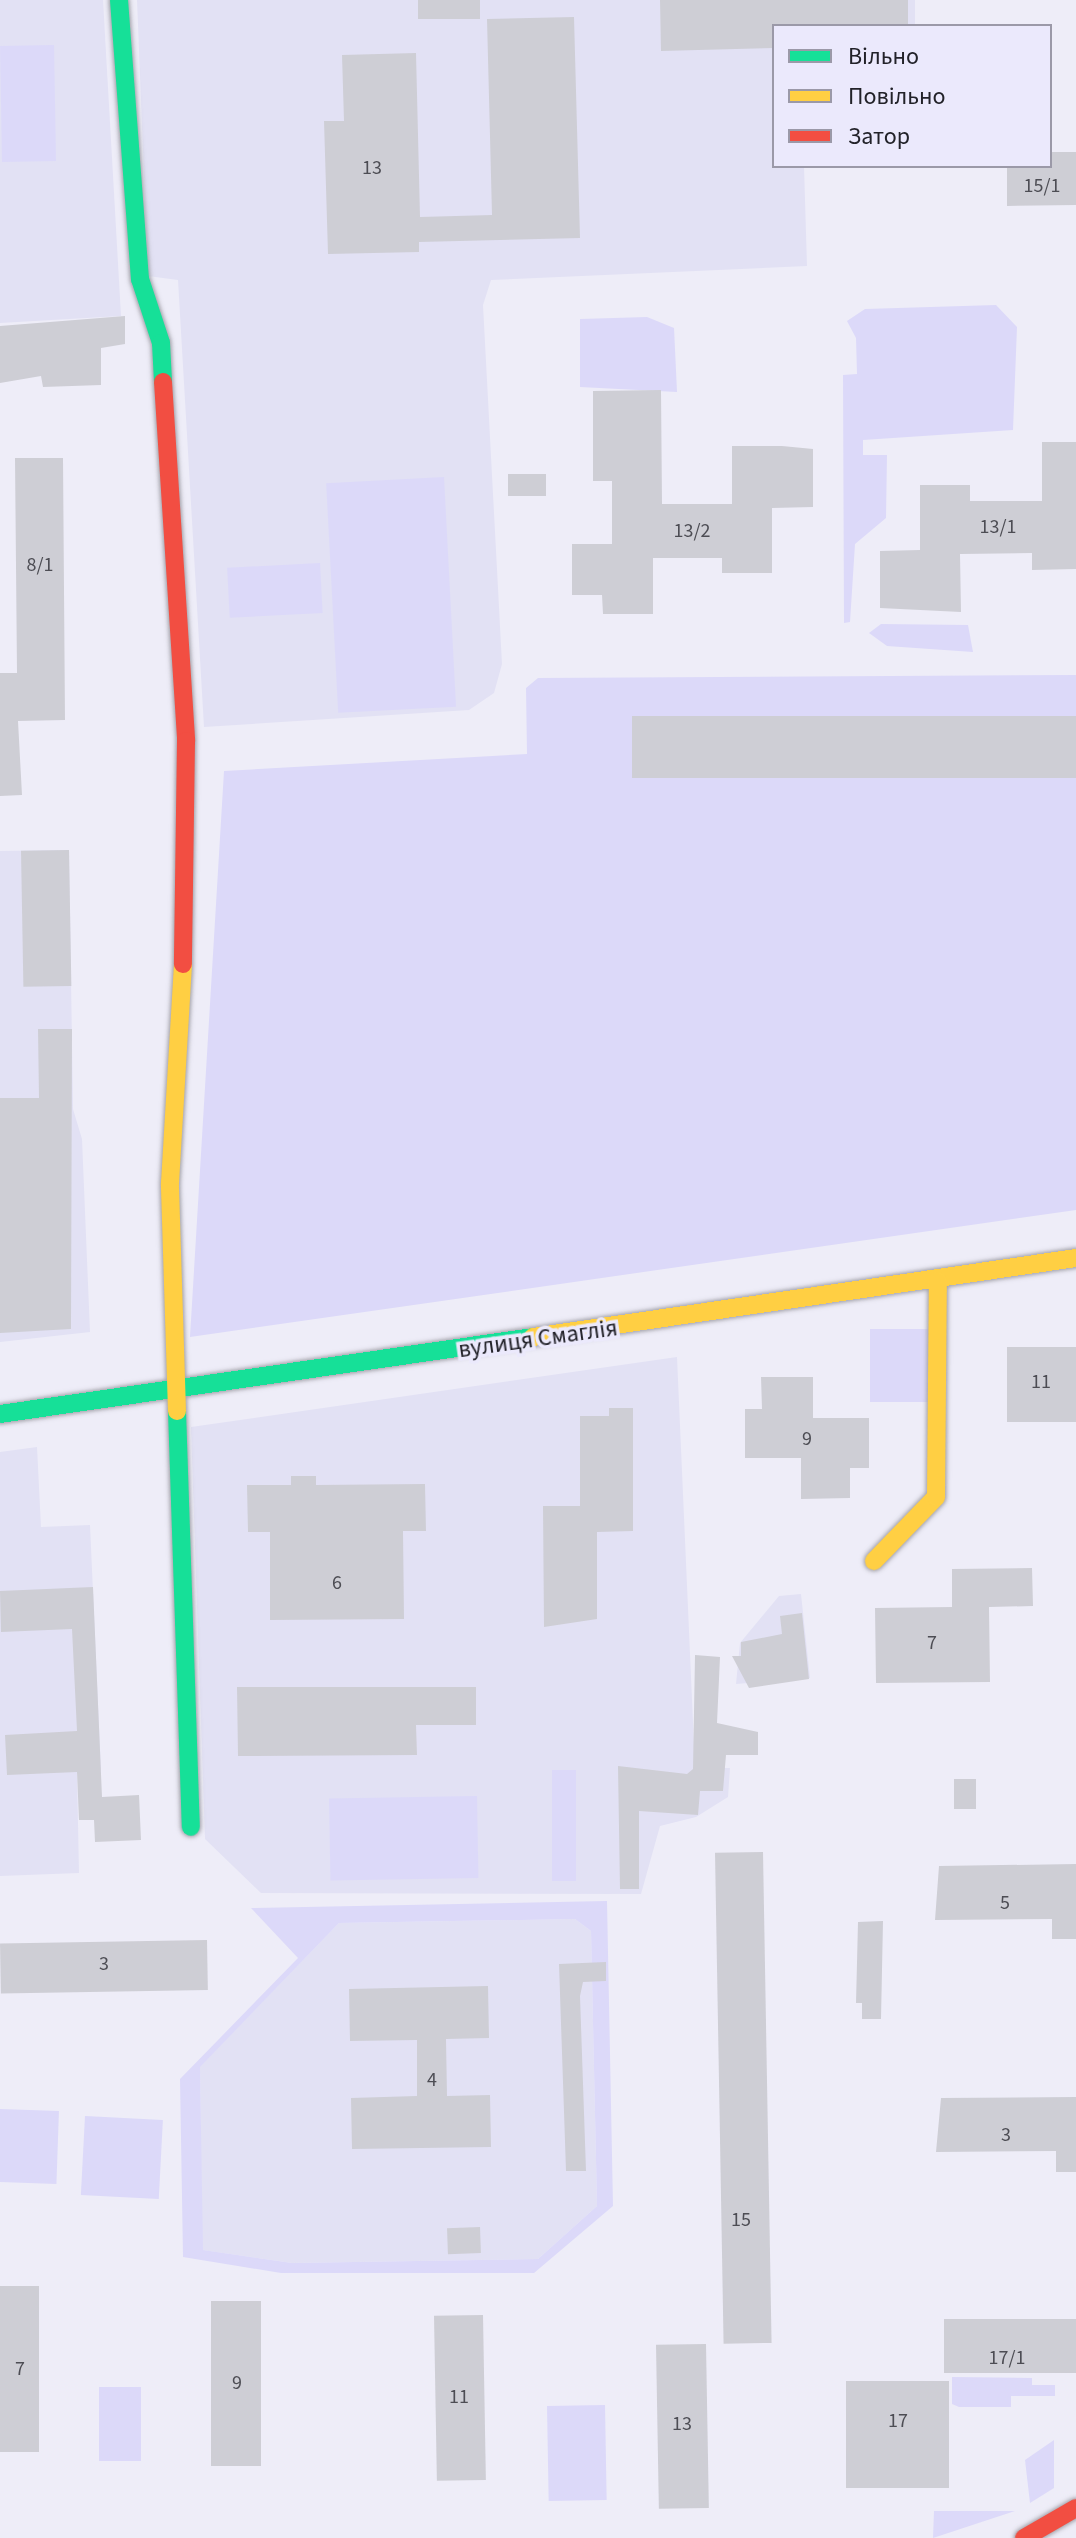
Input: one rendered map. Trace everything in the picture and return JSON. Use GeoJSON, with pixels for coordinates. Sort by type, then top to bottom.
{"type":"FeatureCollection","features":[{"type":"Feature","properties":{"kind":"street"},"geometry":{"type":"LineString","coordinates":[[119,0],[140,279],[161,343],[186,741],[187,900],[170,1183],[191,1827]]}},
{"type":"Feature","properties":{"kind":"street","name":"вулиця Смаглія"},"geometry":{"type":"LineString","coordinates":[[0,1414],[938,1281],[1076,1258]]}},
{"type":"Feature","properties":{"kind":"street"},"geometry":{"type":"LineString","coordinates":[[874,1561],[936,1497],[938,1281]]}},
{"type":"Feature","properties":{"kind":"street"},"geometry":{"type":"LineString","coordinates":[[1024,2538],[1076,2508]]}},
{"type":"Feature","properties":{"kind":"shaded area"},"geometry":{"type":"Polygon","coordinates":[[[0,0],[103,0],[121,316],[0,323],[0,0]]]}},
{"type":"Feature","properties":{"kind":"shaded area"},"geometry":{"type":"Polygon","coordinates":[[[137,0],[915,0],[915,24],[772,24],[772,168],[804,168],[807,266],[491,280],[483,305],[502,664],[494,693],[469,710],[204,727],[178,280],[148,276],[137,0]]]}},
{"type":"Feature","properties":{"kind":"shaded area"},"geometry":{"type":"Polygon","coordinates":[[[54,45],[56,161],[2,162],[0,46],[54,45]]]}},
{"type":"Feature","properties":{"kind":"shaded area"},"geometry":{"type":"Polygon","coordinates":[[[996,305],[1017,327],[1013,430],[863,440],[863,455],[887,455],[886,518],[855,544],[850,622],[844,623],[843,375],[857,374],[856,338],[847,321],[865,309],[996,305]]]}},
{"type":"Feature","properties":{"kind":"shaded area"},"geometry":{"type":"Polygon","coordinates":[[[647,317],[674,328],[677,392],[580,387],[580,319],[647,317]]]}},
{"type":"Feature","properties":{"kind":"shaded area"},"geometry":{"type":"Polygon","coordinates":[[[444,477],[456,707],[338,713],[326,483],[444,477]]]}},
{"type":"Feature","properties":{"kind":"shaded area"},"geometry":{"type":"Polygon","coordinates":[[[320,563],[323,613],[230,618],[227,568],[320,563]]]}},
{"type":"Feature","properties":{"kind":"shaded area"},"geometry":{"type":"Polygon","coordinates":[[[881,624],[968,625],[973,652],[887,646],[869,633],[881,624]]]}},
{"type":"Feature","properties":{"kind":"shaded area"},"geometry":{"type":"Polygon","coordinates":[[[1076,675],[1076,1210],[190,1337],[224,771],[527,754],[526,688],[538,678],[1076,675]]]}},
{"type":"Feature","properties":{"kind":"shaded area"},"geometry":{"type":"Polygon","coordinates":[[[69,850],[73,1109],[82,1139],[90,1332],[0,1342],[0,851],[69,850]]]}},
{"type":"Feature","properties":{"kind":"shaded area"},"geometry":{"type":"Polygon","coordinates":[[[870,1329],[929,1329],[929,1402],[870,1402],[870,1329]]]}},
{"type":"Feature","properties":{"kind":"shaded area"},"geometry":{"type":"Polygon","coordinates":[[[677,1357],[695,1768],[730,1768],[728,1797],[696,1817],[660,1826],[641,1894],[261,1893],[205,1839],[191,1427],[677,1357]]]}},
{"type":"Feature","properties":{"kind":"shaded area"},"geometry":{"type":"Polygon","coordinates":[[[37,1447],[41,1527],[90,1525],[101,1771],[77,1773],[79,1873],[0,1876],[0,1452],[37,1447]]]}},
{"type":"Feature","properties":{"kind":"shaded area"},"geometry":{"type":"Polygon","coordinates":[[[801,1594],[810,1678],[736,1684],[740,1643],[779,1596],[801,1594]]]}},
{"type":"Feature","properties":{"kind":"shaded area"},"geometry":{"type":"Polygon","coordinates":[[[552,1770],[576,1770],[576,1881],[552,1881],[552,1770]]]}},
{"type":"Feature","properties":{"kind":"shaded area"},"geometry":{"type":"Polygon","coordinates":[[[477,1796],[478,1878],[330,1881],[329,1799],[477,1796]]]}},
{"type":"Feature","properties":{"kind":"shaded area"},"geometry":{"type":"Polygon","coordinates":[[[607,1901],[613,2206],[534,2273],[281,2273],[183,2257],[180,2079],[298,1958],[251,1908],[607,1901]],[[575,1919],[339,1923],[200,2067],[203,2250],[292,2263],[538,2259],[597,2206],[591,1931],[575,1919]]]}},
{"type":"Feature","properties":{"kind":"shaded area"},"geometry":{"type":"Polygon","coordinates":[[[575,1919],[591,1931],[597,2206],[538,2259],[292,2263],[202,2250],[200,2066],[339,1923],[575,1919]]]}},
{"type":"Feature","properties":{"kind":"shaded area"},"geometry":{"type":"Polygon","coordinates":[[[0,2109],[59,2111],[56,2184],[0,2182],[0,2109]]]}},
{"type":"Feature","properties":{"kind":"shaded area"},"geometry":{"type":"Polygon","coordinates":[[[85,2116],[163,2120],[159,2199],[81,2195],[85,2116]]]}},
{"type":"Feature","properties":{"kind":"shaded area"},"geometry":{"type":"Polygon","coordinates":[[[952,2377],[1032,2378],[1032,2385],[1055,2385],[1055,2396],[1011,2396],[1011,2407],[959,2407],[952,2404],[952,2377]]]}},
{"type":"Feature","properties":{"kind":"shaded area"},"geometry":{"type":"Polygon","coordinates":[[[99,2387],[141,2387],[141,2461],[99,2461],[99,2387]]]}},
{"type":"Feature","properties":{"kind":"shaded area"},"geometry":{"type":"Polygon","coordinates":[[[605,2405],[607,2500],[549,2501],[547,2406],[605,2405]]]}},
{"type":"Feature","properties":{"kind":"shaded area"},"geometry":{"type":"Polygon","coordinates":[[[1054,2440],[1054,2488],[1030,2503],[1025,2460],[1054,2440]]]}},
{"type":"Feature","properties":{"kind":"shaded area"},"geometry":{"type":"Polygon","coordinates":[[[934,2511],[1015,2511],[933,2538],[934,2511]]]}},
{"type":"Feature","properties":{"kind":"building"},"geometry":{"type":"Polygon","coordinates":[[[418,0],[480,0],[480,19],[418,19],[418,0]]]}},
{"type":"Feature","properties":{"kind":"building"},"geometry":{"type":"Polygon","coordinates":[[[660,0],[908,0],[908,24],[772,24],[772,48],[661,51],[660,0]]]}},
{"type":"Feature","properties":{"kind":"building"},"geometry":{"type":"Polygon","coordinates":[[[574,17],[580,238],[419,242],[419,252],[328,254],[324,121],[344,121],[342,55],[416,53],[420,217],[492,215],[487,19],[574,17]]]}},
{"type":"Feature","properties":{"kind":"building"},"geometry":{"type":"Polygon","coordinates":[[[1052,152],[1076,152],[1076,205],[1007,206],[1007,168],[1052,168],[1052,152]]]}},
{"type":"Feature","properties":{"kind":"building"},"geometry":{"type":"Polygon","coordinates":[[[125,316],[125,344],[101,348],[101,385],[43,387],[41,376],[0,383],[0,326],[125,316]]]}},
{"type":"Feature","properties":{"kind":"building"},"geometry":{"type":"Polygon","coordinates":[[[661,390],[662,504],[732,504],[732,446],[782,446],[813,449],[813,507],[772,508],[772,573],[722,573],[722,558],[653,558],[653,614],[603,614],[602,595],[572,595],[572,544],[612,544],[612,481],[593,481],[593,391],[661,390]]]}},
{"type":"Feature","properties":{"kind":"building"},"geometry":{"type":"Polygon","coordinates":[[[1042,442],[1076,442],[1076,569],[1032,570],[1032,553],[960,554],[961,612],[880,608],[880,551],[920,550],[920,485],[970,485],[970,501],[1042,501],[1042,442]]]}},
{"type":"Feature","properties":{"kind":"building"},"geometry":{"type":"Polygon","coordinates":[[[15,458],[63,458],[65,720],[18,721],[22,795],[0,796],[0,673],[17,673],[15,458]]]}},
{"type":"Feature","properties":{"kind":"building"},"geometry":{"type":"Polygon","coordinates":[[[508,474],[546,474],[546,496],[508,496],[508,474]]]}},
{"type":"Feature","properties":{"kind":"building"},"geometry":{"type":"Polygon","coordinates":[[[632,716],[1076,716],[1076,778],[632,778],[632,716]]]}},
{"type":"Feature","properties":{"kind":"building"},"geometry":{"type":"Polygon","coordinates":[[[69,850],[71,986],[23,987],[21,851],[69,850]]]}},
{"type":"Feature","properties":{"kind":"building"},"geometry":{"type":"Polygon","coordinates":[[[38,1029],[72,1029],[71,1329],[0,1333],[0,1098],[39,1098],[38,1029]]]}},
{"type":"Feature","properties":{"kind":"building"},"geometry":{"type":"Polygon","coordinates":[[[1007,1347],[1076,1347],[1076,1422],[1007,1422],[1007,1347]]]}},
{"type":"Feature","properties":{"kind":"building"},"geometry":{"type":"Polygon","coordinates":[[[761,1377],[813,1377],[813,1418],[869,1418],[869,1468],[850,1468],[850,1498],[801,1499],[801,1458],[745,1458],[745,1409],[762,1409],[761,1377]]]}},
{"type":"Feature","properties":{"kind":"building"},"geometry":{"type":"Polygon","coordinates":[[[609,1408],[633,1408],[633,1531],[597,1532],[597,1619],[544,1627],[543,1506],[580,1506],[580,1416],[609,1416],[609,1408]]]}},
{"type":"Feature","properties":{"kind":"building"},"geometry":{"type":"Polygon","coordinates":[[[291,1476],[316,1476],[316,1485],[425,1484],[426,1531],[403,1531],[404,1619],[270,1620],[270,1532],[248,1532],[247,1485],[291,1485],[291,1476]]]}},
{"type":"Feature","properties":{"kind":"building"},"geometry":{"type":"Polygon","coordinates":[[[1032,1568],[1033,1606],[989,1607],[990,1682],[876,1683],[875,1608],[952,1607],[952,1569],[1032,1568]]]}},
{"type":"Feature","properties":{"kind":"building"},"geometry":{"type":"Polygon","coordinates":[[[93,1587],[102,1797],[139,1795],[141,1840],[95,1842],[94,1820],[79,1820],[77,1772],[7,1775],[5,1735],[77,1731],[72,1629],[1,1632],[0,1591],[93,1587]]]}},
{"type":"Feature","properties":{"kind":"building"},"geometry":{"type":"Polygon","coordinates":[[[802,1613],[809,1679],[749,1688],[732,1656],[741,1656],[741,1642],[782,1634],[780,1616],[802,1613]]]}},
{"type":"Feature","properties":{"kind":"building"},"geometry":{"type":"Polygon","coordinates":[[[695,1655],[720,1657],[717,1723],[758,1732],[758,1755],[726,1755],[723,1791],[700,1791],[698,1815],[639,1811],[639,1889],[620,1889],[618,1766],[687,1774],[693,1769],[695,1655]]]}},
{"type":"Feature","properties":{"kind":"building"},"geometry":{"type":"Polygon","coordinates":[[[237,1687],[476,1687],[476,1725],[416,1725],[417,1755],[238,1756],[237,1687]]]}},
{"type":"Feature","properties":{"kind":"building"},"geometry":{"type":"Polygon","coordinates":[[[954,1779],[976,1779],[976,1809],[954,1809],[954,1779]]]}},
{"type":"Feature","properties":{"kind":"building"},"geometry":{"type":"Polygon","coordinates":[[[763,1852],[772,2343],[724,2344],[715,1853],[763,1852]]]}},
{"type":"Feature","properties":{"kind":"building"},"geometry":{"type":"Polygon","coordinates":[[[1076,1864],[1076,1939],[1052,1939],[1052,1919],[935,1920],[939,1866],[1076,1864]]]}},
{"type":"Feature","properties":{"kind":"building"},"geometry":{"type":"Polygon","coordinates":[[[883,1921],[881,2019],[862,2019],[862,2003],[856,2003],[858,1922],[883,1921]]]}},
{"type":"Feature","properties":{"kind":"building"},"geometry":{"type":"Polygon","coordinates":[[[207,1940],[208,1990],[1,1994],[0,1944],[207,1940]]]}},
{"type":"Feature","properties":{"kind":"building"},"geometry":{"type":"Polygon","coordinates":[[[606,1962],[606,1981],[583,1982],[580,1996],[586,2171],[566,2171],[559,1964],[606,1962]]]}},
{"type":"Feature","properties":{"kind":"building"},"geometry":{"type":"Polygon","coordinates":[[[488,1986],[489,2038],[446,2039],[447,2096],[490,2095],[491,2147],[352,2149],[351,2098],[417,2096],[417,2040],[350,2041],[349,1989],[488,1986]]]}},
{"type":"Feature","properties":{"kind":"building"},"geometry":{"type":"Polygon","coordinates":[[[1076,2097],[1076,2172],[1056,2172],[1056,2151],[936,2152],[941,2098],[1076,2097]]]}},
{"type":"Feature","properties":{"kind":"building"},"geometry":{"type":"Polygon","coordinates":[[[480,2227],[481,2253],[448,2254],[447,2228],[480,2227]]]}},
{"type":"Feature","properties":{"kind":"building"},"geometry":{"type":"Polygon","coordinates":[[[0,2286],[39,2286],[39,2452],[0,2452],[0,2286]]]}},
{"type":"Feature","properties":{"kind":"building"},"geometry":{"type":"Polygon","coordinates":[[[211,2301],[261,2301],[261,2466],[211,2466],[211,2301]]]}},
{"type":"Feature","properties":{"kind":"building"},"geometry":{"type":"Polygon","coordinates":[[[483,2315],[486,2480],[437,2481],[434,2316],[483,2315]]]}},
{"type":"Feature","properties":{"kind":"building"},"geometry":{"type":"Polygon","coordinates":[[[944,2319],[1076,2319],[1076,2373],[944,2373],[944,2319]]]}},
{"type":"Feature","properties":{"kind":"building"},"geometry":{"type":"Polygon","coordinates":[[[706,2344],[709,2508],[659,2509],[656,2345],[706,2344]]]}},
{"type":"Feature","properties":{"kind":"building"},"geometry":{"type":"Polygon","coordinates":[[[846,2381],[949,2381],[949,2488],[846,2488],[846,2381]]]}},
{"type":"Feature","properties":{"kind":"traffic: fast"},"geometry":{"type":"LineString","coordinates":[[119,0],[140,279],[161,343],[163,382]]}},
{"type":"Feature","properties":{"kind":"traffic: fast"},"geometry":{"type":"LineString","coordinates":[[0,1414],[533,1337]]}},
{"type":"Feature","properties":{"kind":"traffic: fast"},"geometry":{"type":"LineString","coordinates":[[177,1411],[191,1827]]}},
{"type":"Feature","properties":{"kind":"traffic: slow"},"geometry":{"type":"LineString","coordinates":[[177,1411],[170,1183],[183,964]]}},
{"type":"Feature","properties":{"kind":"traffic: slow"},"geometry":{"type":"LineString","coordinates":[[533,1337],[1076,1258]]}},
{"type":"Feature","properties":{"kind":"traffic: slow"},"geometry":{"type":"LineString","coordinates":[[874,1561],[936,1497],[938,1281]]}},
{"type":"Feature","properties":{"kind":"traffic: jam"},"geometry":{"type":"LineString","coordinates":[[163,382],[186,741],[183,964]]}},
{"type":"Feature","properties":{"kind":"traffic: jam"},"geometry":{"type":"LineString","coordinates":[[1024,2538],[1076,2508]]}}]}
